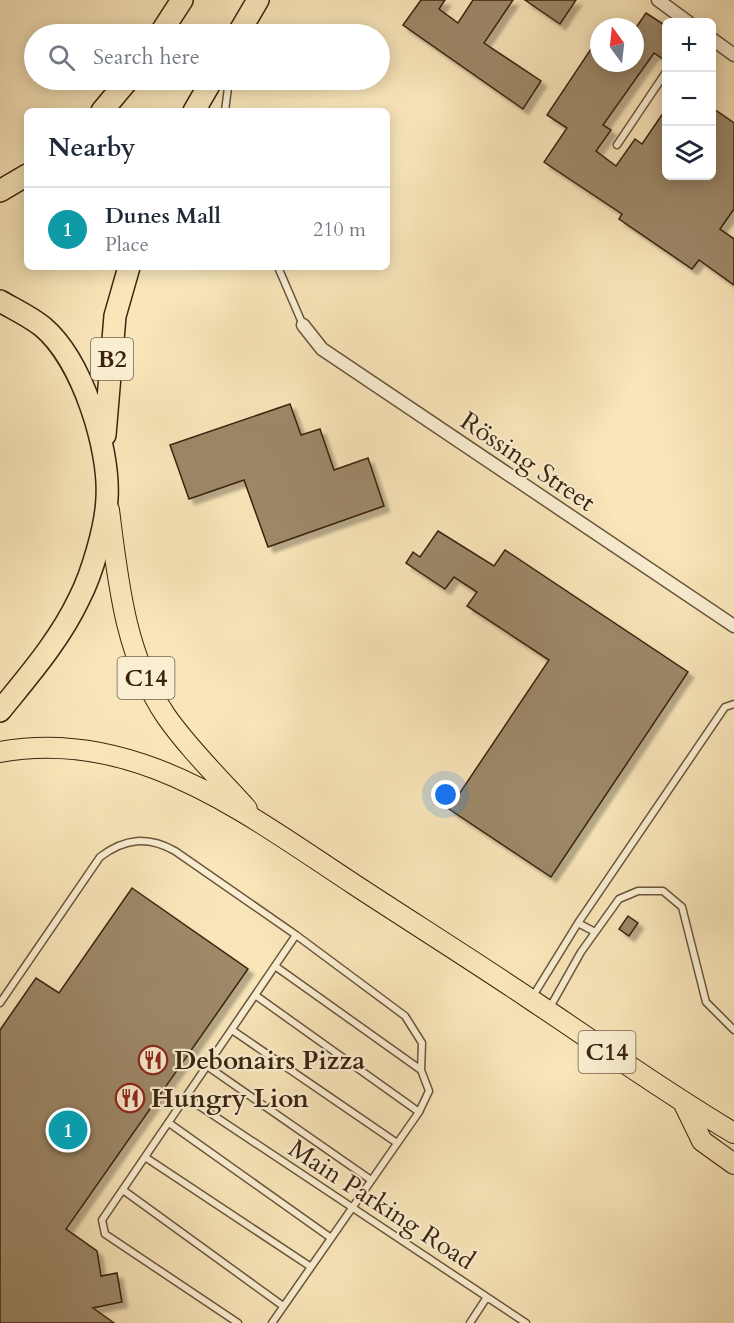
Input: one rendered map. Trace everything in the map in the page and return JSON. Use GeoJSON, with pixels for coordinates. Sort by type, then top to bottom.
{"type":"FeatureCollection","features":[{"type":"Feature","properties":{"kind":"highway"},"geometry":{"type":"LineString","coordinates":[[166,24],[182,0]]}},
{"type":"Feature","properties":{"kind":"highway"},"geometry":{"type":"LineString","coordinates":[[105,108],[120,90]]}},
{"type":"Feature","properties":{"kind":"highway"},"geometry":{"type":"LineString","coordinates":[[196,108],[206,90]]}},
{"type":"Feature","properties":{"kind":"highway"},"geometry":{"type":"LineString","coordinates":[[0,191],[24,177]]}},
{"type":"Feature","properties":{"kind":"highway","name":"B2"},"geometry":{"type":"LineString","coordinates":[[103,453],[115,316],[128,270]]}},
{"type":"Feature","properties":{"kind":"highway"},"geometry":{"type":"LineString","coordinates":[[0,301],[44,327],[79,373],[92,409],[103,453],[107,498],[96,549],[80,598],[54,643],[0,711]]}},
{"type":"Feature","properties":{"kind":"main road","name":"C14"},"geometry":{"type":"LineString","coordinates":[[107,498],[120,600],[142,671],[166,716],[259,822]]}},
{"type":"Feature","properties":{"kind":"main road","name":"C14"},"geometry":{"type":"LineString","coordinates":[[0,752],[24,747],[68,747],[106,754],[154,768],[196,786],[259,822],[531,999],[684,1104],[734,1133]]}},
{"type":"Feature","properties":{"kind":"main road"},"geometry":{"type":"LineString","coordinates":[[684,1104],[702,1141],[734,1164]]}},
{"type":"Feature","properties":{"kind":"street"},"geometry":{"type":"LineString","coordinates":[[658,0],[683,18]]}},
{"type":"Feature","properties":{"kind":"street"},"geometry":{"type":"LineString","coordinates":[[716,42],[734,55]]}},
{"type":"Feature","properties":{"kind":"street","name":"Rössing Street"},"geometry":{"type":"LineString","coordinates":[[303,325],[322,349],[734,626]]}},
{"type":"Feature","properties":{"kind":"lane"},"geometry":{"type":"LineString","coordinates":[[617,145],[662,78]]}},
{"type":"Feature","properties":{"kind":"lane"},"geometry":{"type":"LineString","coordinates":[[225,108],[228,90]]}},
{"type":"Feature","properties":{"kind":"lane"},"geometry":{"type":"LineString","coordinates":[[279,270],[303,325]]}},
{"type":"Feature","properties":{"kind":"lane"},"geometry":{"type":"LineString","coordinates":[[531,999],[578,923],[725,707],[734,704]]}},
{"type":"Feature","properties":{"kind":"lane"},"geometry":{"type":"LineString","coordinates":[[0,1003],[100,857],[113,847],[128,841],[145,840],[168,847],[296,935],[405,1016],[422,1042],[421,1070],[429,1091],[419,1112],[272,1323]]}},
{"type":"Feature","properties":{"kind":"lane"},"geometry":{"type":"LineString","coordinates":[[548,1011],[619,899],[638,891],[663,891],[682,907],[706,1002],[734,1030]]}},
{"type":"Feature","properties":{"kind":"lane"},"geometry":{"type":"LineString","coordinates":[[578,923],[596,932]]}},
{"type":"Feature","properties":{"kind":"lane"},"geometry":{"type":"LineString","coordinates":[[238,1323],[105,1234],[102,1220],[296,935]]}},
{"type":"Feature","properties":{"kind":"lane"},"geometry":{"type":"LineString","coordinates":[[275,966],[421,1070]]}},
{"type":"Feature","properties":{"kind":"lane"},"geometry":{"type":"LineString","coordinates":[[255,995],[419,1112]]}},
{"type":"Feature","properties":{"kind":"lane"},"geometry":{"type":"LineString","coordinates":[[232,1030],[397,1143]]}},
{"type":"Feature","properties":{"kind":"lane"},"geometry":{"type":"LineString","coordinates":[[207,1066],[371,1180]]}},
{"type":"Feature","properties":{"kind":"lane","name":"Main Parking Road"},"geometry":{"type":"LineString","coordinates":[[186,1097],[526,1323]]}},
{"type":"Feature","properties":{"kind":"lane"},"geometry":{"type":"LineString","coordinates":[[168,1123],[332,1238]]}},
{"type":"Feature","properties":{"kind":"lane"},"geometry":{"type":"LineString","coordinates":[[146,1157],[311,1267]]}},
{"type":"Feature","properties":{"kind":"lane"},"geometry":{"type":"LineString","coordinates":[[123,1190],[283,1306]]}},
{"type":"Feature","properties":{"kind":"lane"},"geometry":{"type":"LineString","coordinates":[[470,1323],[488,1298]]}},
{"type":"Feature","properties":{"kind":"building"},"geometry":{"type":"Polygon","coordinates":[[[421,0],[445,0],[439,9],[458,23],[473,0],[513,0],[484,43],[541,81],[523,109],[403,25],[421,0]]]}},
{"type":"Feature","properties":{"kind":"building"},"geometry":{"type":"Polygon","coordinates":[[[525,0],[576,0],[560,24],[525,0]]]}},
{"type":"Feature","properties":{"kind":"building"},"geometry":{"type":"Polygon","coordinates":[[[646,13],[662,23],[662,58],[654,53],[644,67],[644,18],[646,13]]]}},
{"type":"Feature","properties":{"kind":"building"},"geometry":{"type":"Polygon","coordinates":[[[590,50],[590,72],[641,72],[603,125],[611,130],[596,151],[616,166],[635,139],[642,144],[662,115],[662,180],[716,180],[716,110],[734,123],[734,209],[720,229],[734,239],[734,285],[699,260],[692,269],[619,219],[622,214],[544,162],[567,128],[547,115],[590,50]]]}},
{"type":"Feature","properties":{"kind":"building"},"geometry":{"type":"Polygon","coordinates":[[[290,404],[301,435],[320,429],[334,470],[368,458],[384,506],[268,547],[244,480],[189,499],[170,445],[290,404]]]}},
{"type":"Feature","properties":{"kind":"building"},"geometry":{"type":"Polygon","coordinates":[[[438,531],[494,566],[505,550],[688,672],[551,877],[449,809],[549,660],[467,606],[477,592],[454,577],[445,589],[406,563],[413,552],[420,557],[438,531]]]}},
{"type":"Feature","properties":{"kind":"building"},"geometry":{"type":"Polygon","coordinates":[[[132,888],[248,969],[66,1229],[97,1251],[101,1276],[117,1273],[122,1302],[93,1308],[114,1323],[0,1323],[0,1030],[36,978],[59,993],[132,888]]]}},
{"type":"Feature","properties":{"kind":"building"},"geometry":{"type":"Polygon","coordinates":[[[628,916],[638,923],[629,936],[619,929],[628,916]]]}},
{"type":"Feature","properties":{"kind":"place","name":"Debonairs Pizza"},"geometry":{"type":"Point","coordinates":[153,1060]}},
{"type":"Feature","properties":{"kind":"place","name":"Hungry Lion"},"geometry":{"type":"Point","coordinates":[130,1098]}},
{"type":"Feature","properties":{"kind":"place","name":"Dunes Mall"},"geometry":{"type":"Point","coordinates":[68,1130]}}]}
